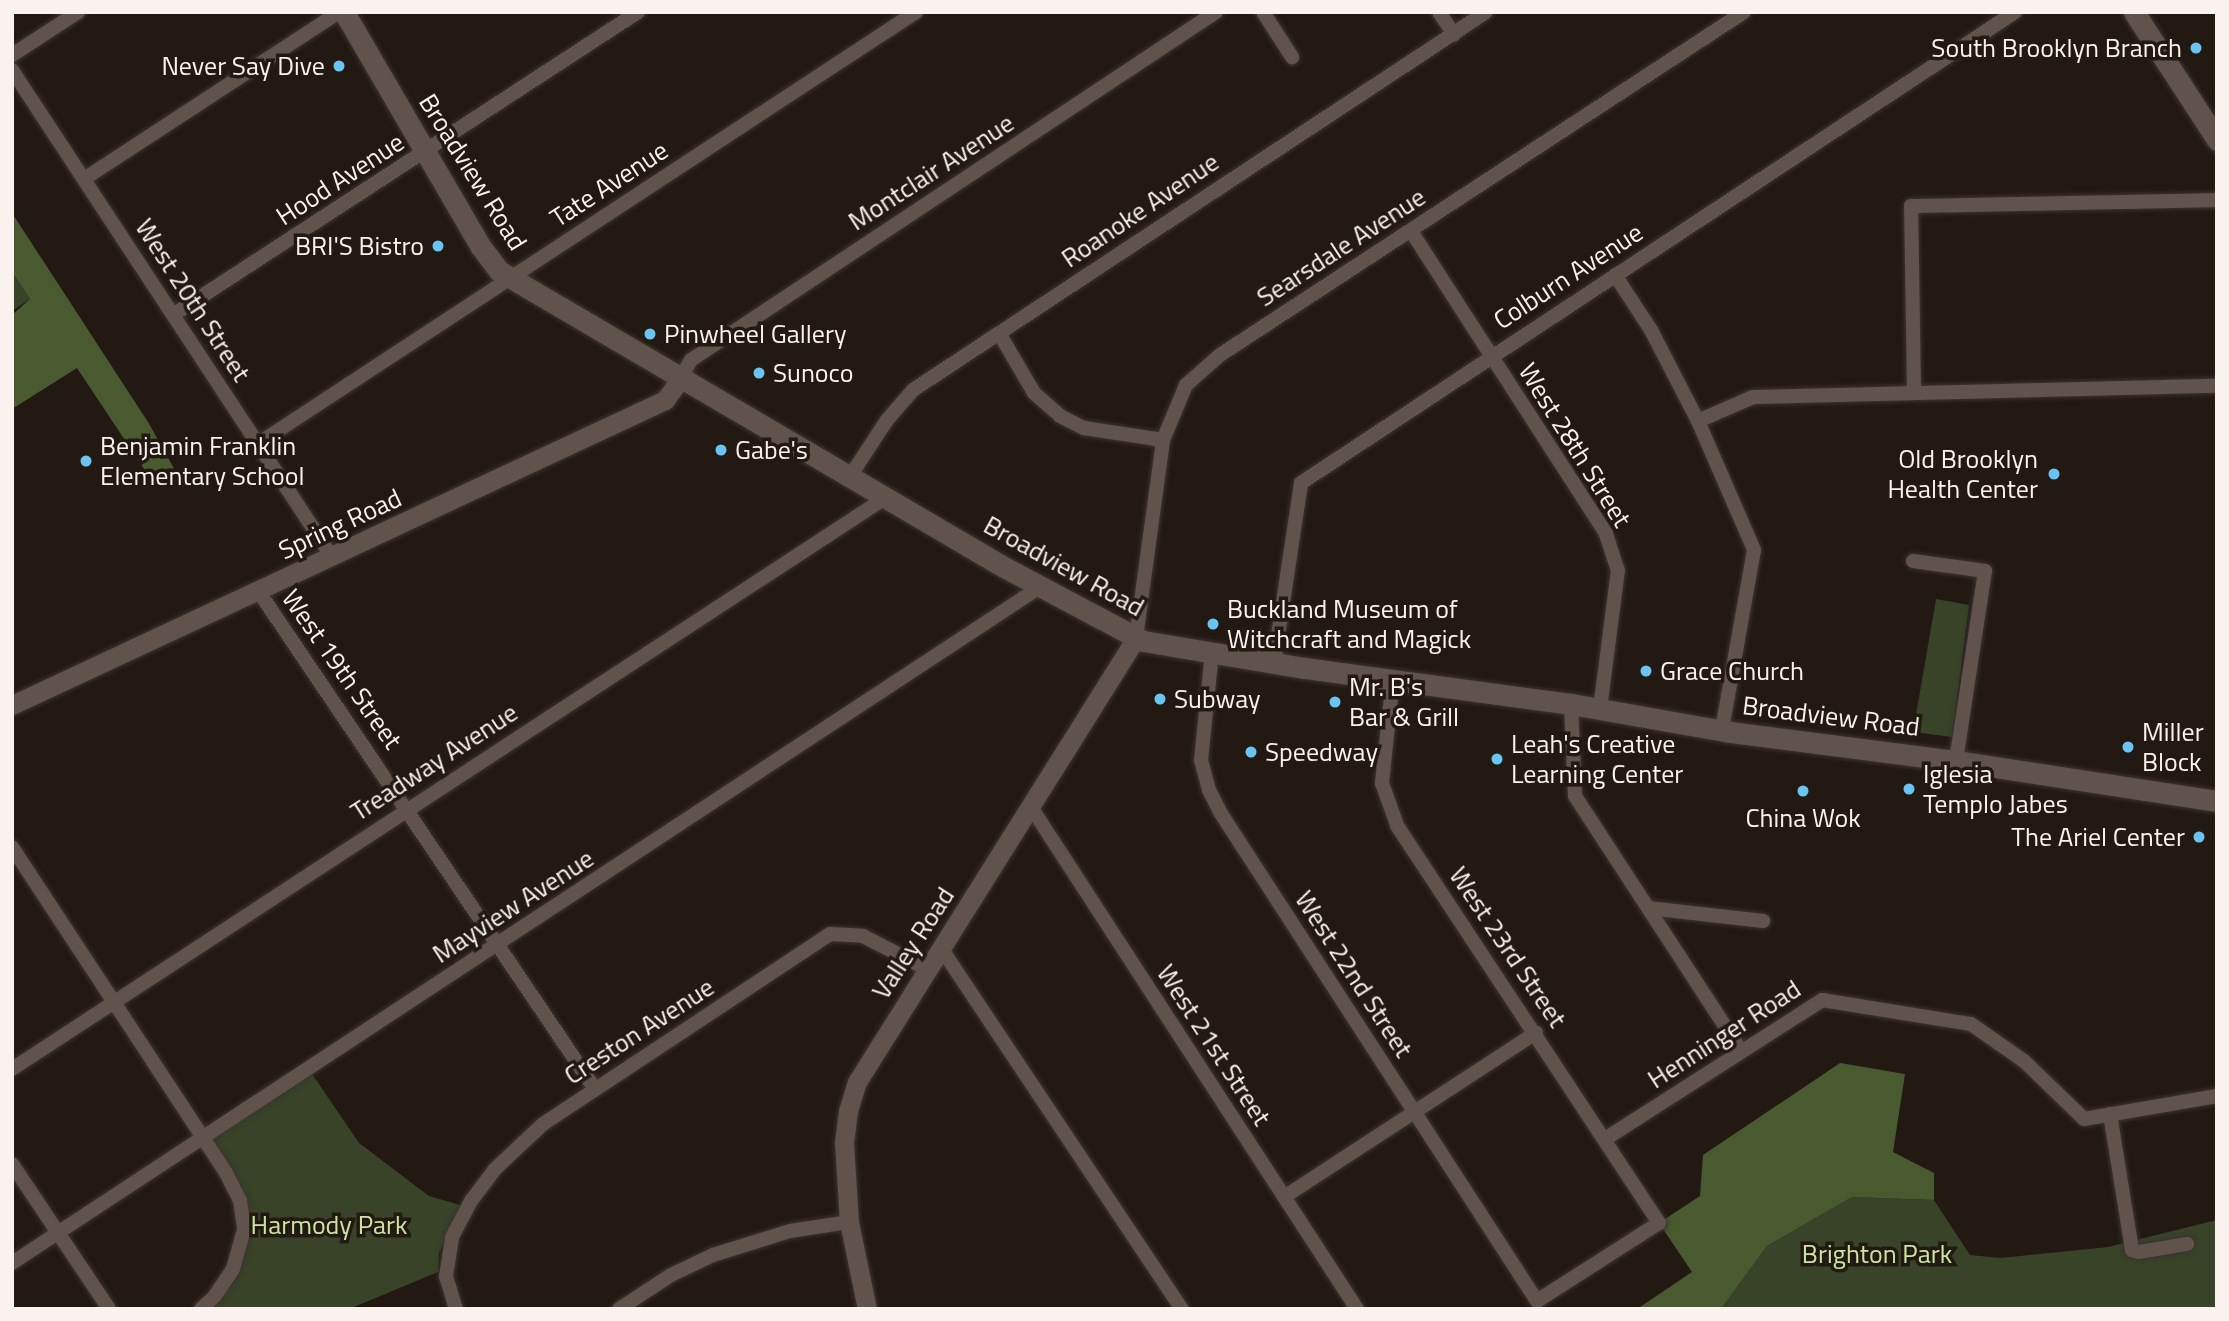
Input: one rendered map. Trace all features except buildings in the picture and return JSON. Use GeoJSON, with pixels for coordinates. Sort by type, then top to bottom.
{"type":"FeatureCollection","features":[{"type":"Feature","properties":{"kind":"main road","name":"Broadview Road"},"geometry":{"type":"LineString","coordinates":[[341,12],[481,247],[493,265],[510,279],[849,478],[1040,587],[1136,638],[1274,662],[1571,704],[1721,730],[1956,761],[2217,801]]}},
{"type":"Feature","properties":{"kind":"main road"},"geometry":{"type":"LineString","coordinates":[[2134,12],[2217,140]]}},
{"type":"Feature","properties":{"kind":"street"},"geometry":{"type":"LineString","coordinates":[[12,55],[78,12]]}},
{"type":"Feature","properties":{"kind":"street"},"geometry":{"type":"LineString","coordinates":[[84,178],[341,12]]}},
{"type":"Feature","properties":{"kind":"street","name":"Hood Avenue"},"geometry":{"type":"LineString","coordinates":[[173,316],[638,12]]}},
{"type":"Feature","properties":{"kind":"street","name":"Tate Avenue"},"geometry":{"type":"LineString","coordinates":[[259,443],[916,12]]}},
{"type":"Feature","properties":{"kind":"street","name":"Montclair Avenue"},"geometry":{"type":"LineString","coordinates":[[680,379],[691,359],[1216,12]]}},
{"type":"Feature","properties":{"kind":"street"},"geometry":{"type":"LineString","coordinates":[[1263,12],[1292,57]]}},
{"type":"Feature","properties":{"kind":"street"},"geometry":{"type":"LineString","coordinates":[[1439,12],[1454,34]]}},
{"type":"Feature","properties":{"kind":"street","name":"Roanoke Avenue"},"geometry":{"type":"LineString","coordinates":[[849,478],[887,420],[913,390],[1486,12]]}},
{"type":"Feature","properties":{"kind":"street","name":"Searsdale Avenue"},"geometry":{"type":"LineString","coordinates":[[1136,638],[1163,440],[1186,385],[1220,355],[1744,12]]}},
{"type":"Feature","properties":{"kind":"street","name":"Colburn Avenue"},"geometry":{"type":"LineString","coordinates":[[1274,662],[1301,483],[2015,12]]}},
{"type":"Feature","properties":{"kind":"street","name":"West 20th Street"},"geometry":{"type":"LineString","coordinates":[[12,70],[332,557]]}},
{"type":"Feature","properties":{"kind":"street"},"geometry":{"type":"LineString","coordinates":[[1914,391],[1911,206],[2217,200]]}},
{"type":"Feature","properties":{"kind":"street","name":"West 28th Street"},"geometry":{"type":"LineString","coordinates":[[1411,231],[1606,534],[1618,570],[1600,709]]}},
{"type":"Feature","properties":{"kind":"street"},"geometry":{"type":"LineString","coordinates":[[1615,275],[1651,330],[1698,421],[1754,550],[1721,730]]}},
{"type":"Feature","properties":{"kind":"street"},"geometry":{"type":"LineString","coordinates":[[999,333],[1034,393],[1060,416],[1084,428],[1163,440]]}},
{"type":"Feature","properties":{"kind":"street","name":"Spring Road"},"geometry":{"type":"LineString","coordinates":[[12,705],[666,400],[680,379]]}},
{"type":"Feature","properties":{"kind":"street"},"geometry":{"type":"LineString","coordinates":[[1698,421],[1753,397],[1914,391],[2217,386]]}},
{"type":"Feature","properties":{"kind":"street","name":"Treadway Avenue"},"geometry":{"type":"LineString","coordinates":[[12,1069],[407,808],[885,498]]}},
{"type":"Feature","properties":{"kind":"street"},"geometry":{"type":"LineString","coordinates":[[1913,561],[1985,571],[1956,761]]}},
{"type":"Feature","properties":{"kind":"street","name":"Mayview Avenue"},"geometry":{"type":"LineString","coordinates":[[12,1263],[1040,587]]}},
{"type":"Feature","properties":{"kind":"street","name":"West 19th Street"},"geometry":{"type":"LineString","coordinates":[[259,592],[595,1089]]}},
{"type":"Feature","properties":{"kind":"street","name":"Valley Road"},"geometry":{"type":"LineString","coordinates":[[867,1309],[849,1222],[844,1143],[848,1111],[857,1082],[1136,638]]}},
{"type":"Feature","properties":{"kind":"street","name":"West 22nd Street"},"geometry":{"type":"LineString","coordinates":[[1212,652],[1201,760],[1209,790],[1220,812],[1537,1301],[1659,1223]]}},
{"type":"Feature","properties":{"kind":"street","name":"West 23rd Street"},"geometry":{"type":"LineString","coordinates":[[1393,679],[1382,783],[1397,825],[1659,1223]]}},
{"type":"Feature","properties":{"kind":"street"},"geometry":{"type":"LineString","coordinates":[[1571,704],[1575,796],[1741,1051]]}},
{"type":"Feature","properties":{"kind":"street","name":"West 21st Street"},"geometry":{"type":"LineString","coordinates":[[1031,807],[1357,1309]]}},
{"type":"Feature","properties":{"kind":"street"},"geometry":{"type":"LineString","coordinates":[[12,846],[226,1173],[240,1200],[244,1230],[233,1269],[220,1289],[201,1309]]}},
{"type":"Feature","properties":{"kind":"street"},"geometry":{"type":"LineString","coordinates":[[1648,908],[1763,921]]}},
{"type":"Feature","properties":{"kind":"street","name":"Creston Avenue"},"geometry":{"type":"LineString","coordinates":[[456,1309],[446,1276],[452,1237],[471,1201],[494,1171],[543,1124],[830,934],[863,936],[927,969]]}},
{"type":"Feature","properties":{"kind":"street"},"geometry":{"type":"LineString","coordinates":[[942,948],[1182,1309]]}},
{"type":"Feature","properties":{"kind":"street","name":"Henninger Road"},"geometry":{"type":"LineString","coordinates":[[1605,1139],[1822,1000],[1971,1024],[2024,1061],[2084,1119],[2217,1096]]}},
{"type":"Feature","properties":{"kind":"street"},"geometry":{"type":"LineString","coordinates":[[1284,1196],[1536,1033]]}},
{"type":"Feature","properties":{"kind":"street"},"geometry":{"type":"LineString","coordinates":[[2110,1114],[2132,1250],[2138,1252],[2187,1244]]}},
{"type":"Feature","properties":{"kind":"street"},"geometry":{"type":"LineString","coordinates":[[12,1164],[109,1309]]}},
{"type":"Feature","properties":{"kind":"street"},"geometry":{"type":"LineString","coordinates":[[620,1309],[671,1275],[713,1255],[790,1231],[849,1222]]}},
{"type":"Feature","properties":{"kind":"green space"},"geometry":{"type":"Polygon","coordinates":[[[12,213],[148,422],[176,472],[156,487],[77,368],[12,409],[12,315],[30,299],[12,272],[12,213]]]}},
{"type":"Feature","properties":{"kind":"green space"},"geometry":{"type":"Polygon","coordinates":[[[12,272],[30,299],[12,311],[12,272]]]}},
{"type":"Feature","properties":{"kind":"green space"},"geometry":{"type":"Polygon","coordinates":[[[1936,599],[1969,605],[1952,737],[1913,732],[1936,599]]]}},
{"type":"Feature","properties":{"kind":"green space"},"geometry":{"type":"Polygon","coordinates":[[[1840,1063],[1905,1074],[1893,1152],[1934,1173],[1934,1200],[1852,1197],[1767,1246],[1721,1309],[1637,1309],[1692,1272],[1659,1223],[1700,1196],[1703,1155],[1840,1063]]]}},
{"type":"Feature","properties":{"kind":"green space","name":"Harmody Park"},"geometry":{"type":"Polygon","coordinates":[[[308,1068],[359,1143],[429,1196],[460,1205],[439,1253],[438,1272],[349,1309],[196,1309],[225,1283],[243,1212],[201,1137],[308,1068]]]}},
{"type":"Feature","properties":{"kind":"green space","name":"Brighton Park"},"geometry":{"type":"Polygon","coordinates":[[[1852,1197],[1934,1200],[1970,1255],[2001,1258],[2108,1247],[2217,1220],[2217,1309],[1721,1309],[1767,1246],[1852,1197]]]}},
{"type":"Feature","properties":{"kind":"place","name":"South Brooklyn Branch"},"geometry":{"type":"Point","coordinates":[2196,48]}},
{"type":"Feature","properties":{"kind":"place","name":"Never Say Dive"},"geometry":{"type":"Point","coordinates":[339,66]}},
{"type":"Feature","properties":{"kind":"place","name":"BRI'S Bistro"},"geometry":{"type":"Point","coordinates":[438,246]}},
{"type":"Feature","properties":{"kind":"place","name":"Pinwheel Gallery"},"geometry":{"type":"Point","coordinates":[650,334]}},
{"type":"Feature","properties":{"kind":"place","name":"Sunoco"},"geometry":{"type":"Point","coordinates":[759,373]}},
{"type":"Feature","properties":{"kind":"place","name":"Gabe's"},"geometry":{"type":"Point","coordinates":[721,450]}},
{"type":"Feature","properties":{"kind":"place","name":"Benjamin Franklin Elementary School"},"geometry":{"type":"Point","coordinates":[86,461]}},
{"type":"Feature","properties":{"kind":"place","name":"Old Brooklyn Health Center"},"geometry":{"type":"Point","coordinates":[2054,474]}},
{"type":"Feature","properties":{"kind":"place","name":"Buckland Museum of Witchcraft and Magick"},"geometry":{"type":"Point","coordinates":[1213,624]}},
{"type":"Feature","properties":{"kind":"place","name":"Grace Church"},"geometry":{"type":"Point","coordinates":[1646,671]}},
{"type":"Feature","properties":{"kind":"place","name":"Subway"},"geometry":{"type":"Point","coordinates":[1160,699]}},
{"type":"Feature","properties":{"kind":"place","name":"Mr. B's Bar & Grill"},"geometry":{"type":"Point","coordinates":[1335,702]}},
{"type":"Feature","properties":{"kind":"place","name":"Miller Block"},"geometry":{"type":"Point","coordinates":[2128,747]}},
{"type":"Feature","properties":{"kind":"place","name":"Speedway"},"geometry":{"type":"Point","coordinates":[1251,752]}},
{"type":"Feature","properties":{"kind":"place","name":"Leah's Creative Learning Center"},"geometry":{"type":"Point","coordinates":[1497,759]}},
{"type":"Feature","properties":{"kind":"place","name":"Iglesia Templo Jabes"},"geometry":{"type":"Point","coordinates":[1909,789]}},
{"type":"Feature","properties":{"kind":"place","name":"China Wok"},"geometry":{"type":"Point","coordinates":[1803,791]}},
{"type":"Feature","properties":{"kind":"place","name":"The Ariel Center"},"geometry":{"type":"Point","coordinates":[2199,837]}}]}
